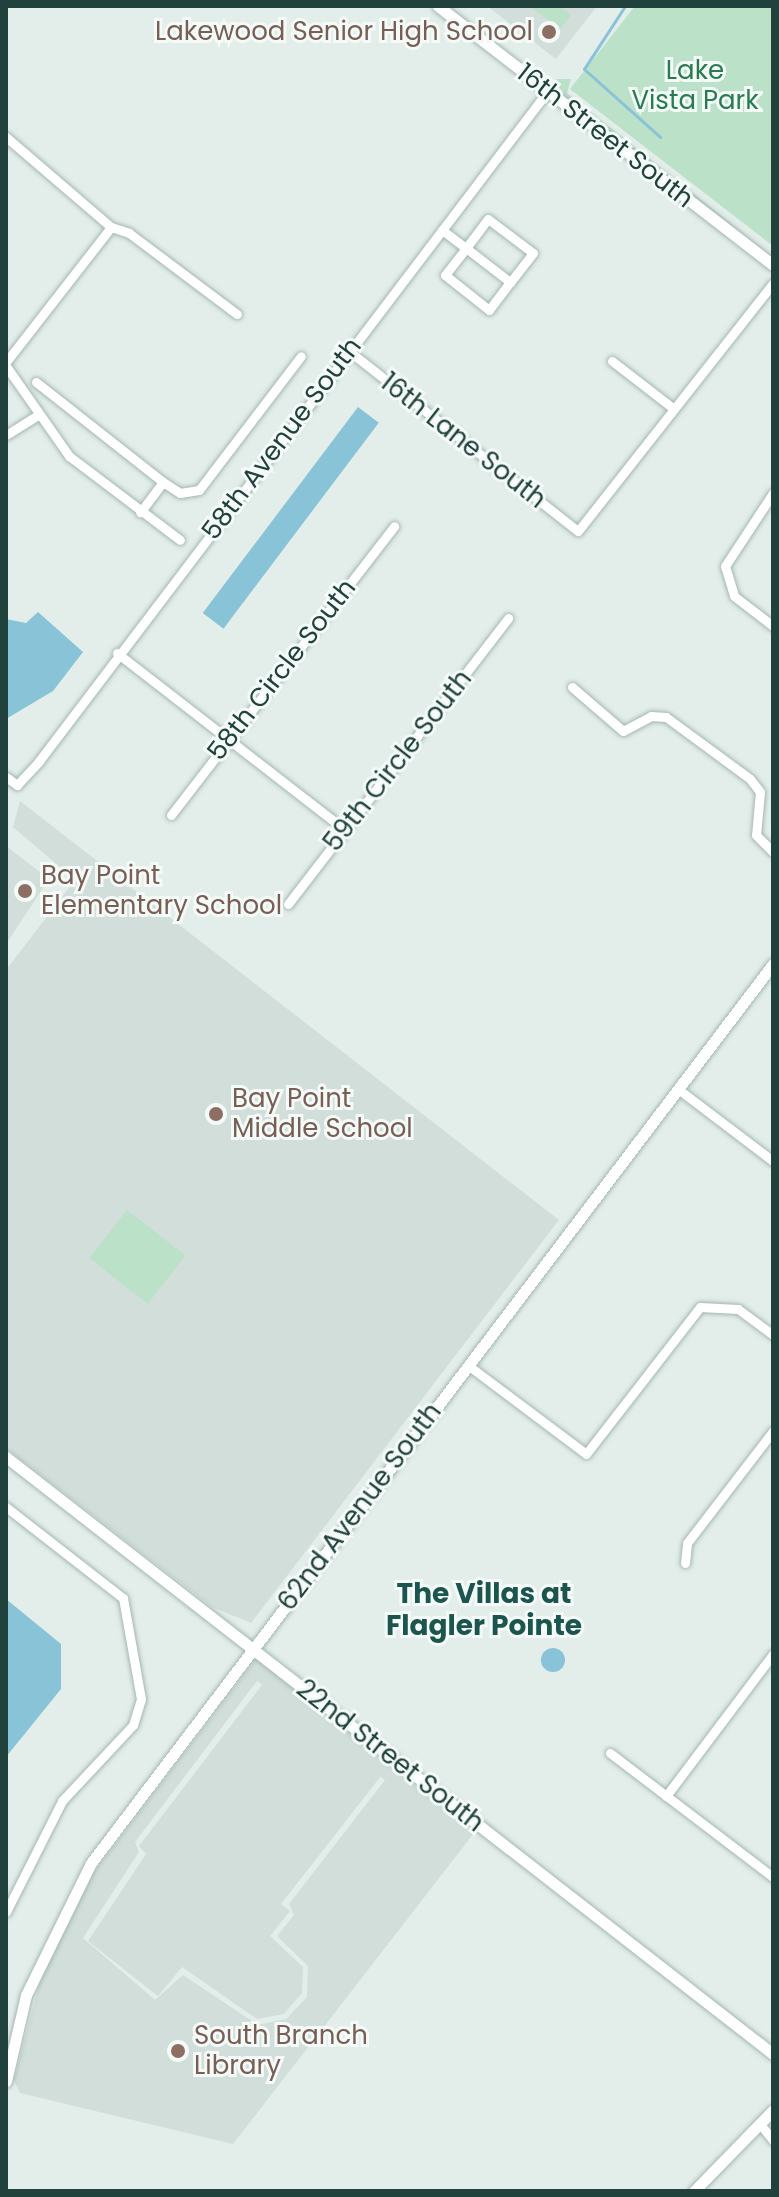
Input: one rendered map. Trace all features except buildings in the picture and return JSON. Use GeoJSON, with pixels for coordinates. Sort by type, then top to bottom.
{"type":"FeatureCollection","features":[{"type":"Feature","properties":{"kind":"street","name":"16th Street South"},"geometry":{"type":"LineString","coordinates":[[438,6],[773,265]]}},
{"type":"Feature","properties":{"kind":"street","name":"58th Avenue South"},"geometry":{"type":"LineString","coordinates":[[6,777],[17,785],[547,92]]}},
{"type":"Feature","properties":{"kind":"street"},"geometry":{"type":"LineString","coordinates":[[6,137],[111,227],[129,233],[237,314]]}},
{"type":"Feature","properties":{"kind":"street"},"geometry":{"type":"LineString","coordinates":[[488,219],[533,253],[489,310],[445,275],[466,248],[488,219]]}},
{"type":"Feature","properties":{"kind":"street"},"geometry":{"type":"LineString","coordinates":[[111,227],[6,364],[37,416],[69,456],[180,540]]}},
{"type":"Feature","properties":{"kind":"street"},"geometry":{"type":"LineString","coordinates":[[442,230],[510,282]]}},
{"type":"Feature","properties":{"kind":"street"},"geometry":{"type":"LineString","coordinates":[[612,361],[674,409],[773,283]]}},
{"type":"Feature","properties":{"kind":"street","name":"16th Lane South"},"geometry":{"type":"LineString","coordinates":[[349,351],[578,531],[674,409]]}},
{"type":"Feature","properties":{"kind":"street"},"geometry":{"type":"LineString","coordinates":[[36,382],[180,493],[199,490],[301,356]]}},
{"type":"Feature","properties":{"kind":"street"},"geometry":{"type":"LineString","coordinates":[[6,435],[37,416]]}},
{"type":"Feature","properties":{"kind":"street"},"geometry":{"type":"LineString","coordinates":[[140,512],[163,482]]}},
{"type":"Feature","properties":{"kind":"street"},"geometry":{"type":"LineString","coordinates":[[773,493],[731,548],[727,582],[773,626]]}},
{"type":"Feature","properties":{"kind":"street","name":"58th Circle South"},"geometry":{"type":"LineString","coordinates":[[171,815],[394,526]]}},
{"type":"Feature","properties":{"kind":"street","name":"59th Circle South"},"geometry":{"type":"LineString","coordinates":[[288,904],[508,618]]}},
{"type":"Feature","properties":{"kind":"street"},"geometry":{"type":"LineString","coordinates":[[117,653],[345,830]]}},
{"type":"Feature","properties":{"kind":"street"},"geometry":{"type":"LineString","coordinates":[[572,687],[623,731],[651,716],[666,717],[750,779],[760,792],[756,835],[773,852]]}},
{"type":"Feature","properties":{"kind":"street","name":"62nd Avenue South"},"geometry":{"type":"LineString","coordinates":[[6,2081],[26,1995],[64,1907],[252,1648],[678,1089],[771,972]]}},
{"type":"Feature","properties":{"kind":"street"},"geometry":{"type":"LineString","coordinates":[[678,1089],[773,1161]]}},
{"type":"Feature","properties":{"kind":"street"},"geometry":{"type":"LineString","coordinates":[[469,1366],[586,1454],[700,1307],[719,1303],[773,1335]]}},
{"type":"Feature","properties":{"kind":"street"},"geometry":{"type":"LineString","coordinates":[[685,1563],[687,1543],[773,1431]]}},
{"type":"Feature","properties":{"kind":"street","name":"22nd Street South"},"geometry":{"type":"LineString","coordinates":[[6,1457],[773,2054]]}},
{"type":"Feature","properties":{"kind":"street"},"geometry":{"type":"LineString","coordinates":[[6,1507],[123,1598],[141,1699],[133,1725],[62,1801],[6,1912]]}},
{"type":"Feature","properties":{"kind":"street"},"geometry":{"type":"LineString","coordinates":[[666,1796],[773,1654]]}},
{"type":"Feature","properties":{"kind":"street"},"geometry":{"type":"LineString","coordinates":[[610,1753],[773,1877]]}},
{"type":"Feature","properties":{"kind":"street"},"geometry":{"type":"LineString","coordinates":[[694,2191],[773,2110]]}},
{"type":"Feature","properties":{"kind":"street"},"geometry":{"type":"LineString","coordinates":[[760,2124],[773,2140]]}},
{"type":"Feature","properties":{"kind":"shaded area","name":"Lakewood Senior High School"},"geometry":{"type":"Polygon","coordinates":[[[487,6],[597,6],[556,59],[487,6]]]}},
{"type":"Feature","properties":{"kind":"shaded area","name":"Bay Point Middle School"},"geometry":{"type":"Polygon","coordinates":[[[20,801],[559,1220],[251,1623],[212,1607],[6,1448],[6,970],[75,880],[13,827],[20,801]]]}},
{"type":"Feature","properties":{"kind":"shaded area","name":"Bay Point Elementary School"},"geometry":{"type":"Polygon","coordinates":[[[6,846],[44,875],[45,885],[6,944],[6,846]]]}},
{"type":"Feature","properties":{"kind":"shaded area"},"geometry":{"type":"Polygon","coordinates":[[[256,1659],[474,1833],[233,2144],[20,2093],[14,2080],[42,1974],[86,1883],[256,1659]],[[257,1681],[135,1842],[139,1852],[83,1938],[155,2000],[183,1975],[258,2025],[286,2019],[307,1997],[308,1966],[277,1936],[294,1915],[289,1904],[385,1780],[257,1681]]]}},
{"type":"Feature","properties":{"kind":"shaded area"},"geometry":{"type":"Polygon","coordinates":[[[262,1685],[381,1776],[281,1904],[290,1911],[270,1936],[303,1967],[302,1993],[284,2014],[257,2019],[182,1967],[158,1996],[88,1941],[146,1854],[139,1846],[262,1685]]]}},
{"type":"Feature","properties":{"kind":"green space"},"geometry":{"type":"Polygon","coordinates":[[[530,6],[560,6],[571,15],[560,29],[530,6]]]}},
{"type":"Feature","properties":{"kind":"green space","name":"Lake Vista Park"},"geometry":{"type":"Polygon","coordinates":[[[635,6],[773,6],[773,246],[570,89],[635,6]]]}},
{"type":"Feature","properties":{"kind":"green space"},"geometry":{"type":"Polygon","coordinates":[[[540,79],[571,79],[567,93],[773,257],[540,79]]]}},
{"type":"Feature","properties":{"kind":"green space"},"geometry":{"type":"Polygon","coordinates":[[[127,1210],[185,1256],[148,1304],[89,1258],[127,1210]]]}},
{"type":"Feature","properties":{"kind":"water"},"geometry":{"type":"Polygon","coordinates":[[[358,407],[379,423],[223,629],[203,613],[358,407]]]}},
{"type":"Feature","properties":{"kind":"water"},"geometry":{"type":"Polygon","coordinates":[[[38,612],[83,652],[53,691],[6,719],[6,619],[26,623],[38,612]]]}},
{"type":"Feature","properties":{"kind":"water"},"geometry":{"type":"Polygon","coordinates":[[[6,1599],[61,1644],[61,1689],[6,1757],[6,1599]]]}},
{"type":"Feature","properties":{"kind":"water"},"geometry":{"type":"Polygon","coordinates":[[[553,1648],[561,1652],[565,1660],[561,1668],[553,1672],[545,1668],[541,1660],[545,1652],[553,1648]]]}},
{"type":"Feature","properties":{"kind":"waterway"},"geometry":{"type":"LineString","coordinates":[[625,6],[584,69],[660,137]]}},
{"type":"Feature","properties":{"kind":"place","name":"Lakewood Senior High School"},"geometry":{"type":"Point","coordinates":[549,32]}},
{"type":"Feature","properties":{"kind":"place","name":"Bay Point Elementary School"},"geometry":{"type":"Point","coordinates":[25,891]}},
{"type":"Feature","properties":{"kind":"place","name":"Bay Point Middle School"},"geometry":{"type":"Point","coordinates":[216,1114]}},
{"type":"Feature","properties":{"kind":"place","name":"South Branch Library"},"geometry":{"type":"Point","coordinates":[178,2051]}},
{"type":"Feature","properties":{"kind":"district","name":"The Villas at Flagler Pointe"},"geometry":{"type":"Point","coordinates":[484,1610]}}]}
